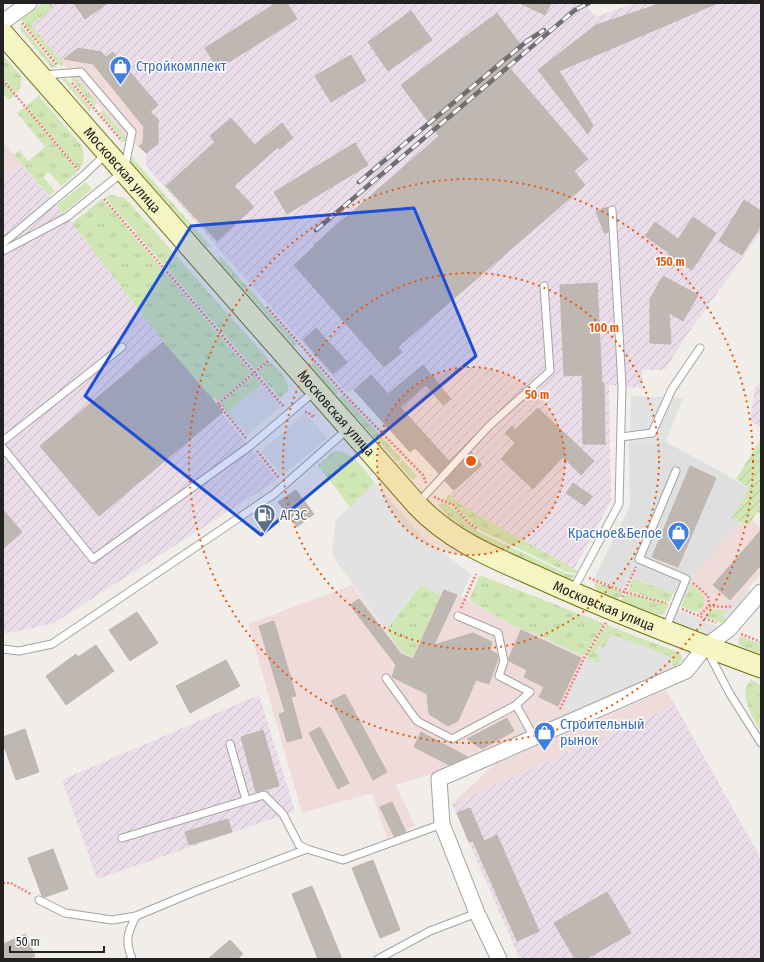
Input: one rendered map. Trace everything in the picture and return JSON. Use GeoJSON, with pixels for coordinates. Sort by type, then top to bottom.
{"type":"FeatureCollection","features":[{"type":"Feature","properties":{"kind":"main road","name":"Московская улица"},"geometry":{"type":"LineString","coordinates":[[3,34],[108,152],[315,391],[349,428],[423,498],[439,526],[465,543],[571,593],[758,668]]}},
{"type":"Feature","properties":{"kind":"street"},"geometry":{"type":"LineString","coordinates":[[8,18],[29,3]]}},
{"type":"Feature","properties":{"kind":"street"},"geometry":{"type":"LineString","coordinates":[[499,959],[477,913],[442,824],[439,779],[686,671],[705,647],[729,629],[761,592]]}},
{"type":"Feature","properties":{"kind":"lane"},"geometry":{"type":"LineString","coordinates":[[3,252],[66,217],[124,171],[132,132],[81,72],[40,76]]}},
{"type":"Feature","properties":{"kind":"lane"},"geometry":{"type":"LineString","coordinates":[[3,243],[108,152]]}},
{"type":"Feature","properties":{"kind":"lane"},"geometry":{"type":"LineString","coordinates":[[571,593],[619,504],[622,386],[612,210]]}},
{"type":"Feature","properties":{"kind":"lane"},"geometry":{"type":"LineString","coordinates":[[423,498],[489,426],[550,371],[544,286]]}},
{"type":"Feature","properties":{"kind":"lane"},"geometry":{"type":"LineString","coordinates":[[3,440],[122,347]]}},
{"type":"Feature","properties":{"kind":"lane"},"geometry":{"type":"LineString","coordinates":[[621,437],[652,433],[672,389],[700,348]]}},
{"type":"Feature","properties":{"kind":"lane"},"geometry":{"type":"LineString","coordinates":[[3,448],[93,559],[251,444],[315,391]]}},
{"type":"Feature","properties":{"kind":"lane"},"geometry":{"type":"LineString","coordinates":[[3,649],[19,651],[52,644],[274,494],[349,428]]}},
{"type":"Feature","properties":{"kind":"lane"},"geometry":{"type":"LineString","coordinates":[[665,631],[686,579],[639,559],[676,471]]}},
{"type":"Feature","properties":{"kind":"lane"},"geometry":{"type":"LineString","coordinates":[[386,678],[417,721],[452,739],[516,705],[530,692],[499,676],[504,661],[498,633],[458,616]]}},
{"type":"Feature","properties":{"kind":"lane"},"geometry":{"type":"LineString","coordinates":[[705,647],[730,694],[761,743]]}},
{"type":"Feature","properties":{"kind":"lane"},"geometry":{"type":"LineString","coordinates":[[516,705],[534,737]]}},
{"type":"Feature","properties":{"kind":"lane"},"geometry":{"type":"LineString","coordinates":[[230,744],[246,800]]}},
{"type":"Feature","properties":{"kind":"lane"},"geometry":{"type":"LineString","coordinates":[[122,838],[264,795],[283,814],[299,845],[307,850],[343,860],[442,824]]}},
{"type":"Feature","properties":{"kind":"lane"},"geometry":{"type":"LineString","coordinates":[[39,900],[65,913],[112,920],[136,916],[196,890],[307,850]]}},
{"type":"Feature","properties":{"kind":"lane"},"geometry":{"type":"LineString","coordinates":[[378,959],[430,931],[477,913]]}},
{"type":"Feature","properties":{"kind":"lane"},"geometry":{"type":"LineString","coordinates":[[132,959],[127,945],[129,930],[136,916]]}},
{"type":"Feature","properties":{"kind":"path"},"geometry":{"type":"LineString","coordinates":[[8,18],[64,73],[128,149]]}},
{"type":"Feature","properties":{"kind":"path"},"geometry":{"type":"LineString","coordinates":[[3,80],[82,176]]}},
{"type":"Feature","properties":{"kind":"path"},"geometry":{"type":"LineString","coordinates":[[98,192],[290,413]]}},
{"type":"Feature","properties":{"kind":"path"},"geometry":{"type":"LineString","coordinates":[[264,304],[343,393],[423,475],[423,498],[436,498],[453,505],[468,522],[480,530]]}},
{"type":"Feature","properties":{"kind":"path"},"geometry":{"type":"LineString","coordinates":[[269,360],[218,404],[284,484]]}},
{"type":"Feature","properties":{"kind":"path"},"geometry":{"type":"LineString","coordinates":[[620,601],[639,559]]}},
{"type":"Feature","properties":{"kind":"path"},"geometry":{"type":"LineString","coordinates":[[458,616],[476,574]]}},
{"type":"Feature","properties":{"kind":"path"},"geometry":{"type":"LineString","coordinates":[[581,575],[625,592],[675,605],[761,642]]}},
{"type":"Feature","properties":{"kind":"path"},"geometry":{"type":"LineString","coordinates":[[686,579],[692,581],[708,596],[709,606]]}},
{"type":"Feature","properties":{"kind":"path"},"geometry":{"type":"LineString","coordinates":[[699,616],[709,606],[729,607]]}},
{"type":"Feature","properties":{"kind":"path"},"geometry":{"type":"LineString","coordinates":[[560,709],[584,658],[606,623]]}},
{"type":"Feature","properties":{"kind":"path"},"geometry":{"type":"LineString","coordinates":[[3,883],[11,883],[39,900]]}},
{"type":"Feature","properties":{"kind":"highlighted area"},"geometry":{"type":"Polygon","coordinates":[[[414,208],[476,356],[261,535],[85,396],[191,226],[414,208]]]}},
{"type":"Feature","properties":{"kind":"shaded area"},"geometry":{"type":"Polygon","coordinates":[[[53,3],[584,3],[596,17],[635,3],[761,3],[761,232],[686,336],[665,370],[642,370],[642,388],[609,385],[611,501],[574,569],[466,508],[449,495],[453,491],[415,448],[410,452],[354,390],[346,392],[146,166],[146,153],[158,143],[158,120],[150,112],[158,105],[113,52],[106,57],[101,52],[78,48],[61,60],[31,25],[51,9],[53,3]]]}},
{"type":"Feature","properties":{"kind":"shaded area"},"geometry":{"type":"Polygon","coordinates":[[[78,48],[113,52],[158,105],[158,144],[146,153],[128,139],[61,60],[78,48]]]}},
{"type":"Feature","properties":{"kind":"shaded area"},"geometry":{"type":"Polygon","coordinates":[[[3,141],[22,165],[3,179],[3,141]]]}},
{"type":"Feature","properties":{"kind":"shaded area"},"geometry":{"type":"Polygon","coordinates":[[[22,165],[72,223],[163,342],[277,480],[54,623],[9,633],[3,632],[3,179],[22,165]]]}},
{"type":"Feature","properties":{"kind":"shaded area"},"geometry":{"type":"Polygon","coordinates":[[[761,381],[761,428],[750,420],[755,388],[761,381]]]}},
{"type":"Feature","properties":{"kind":"shaded area"},"geometry":{"type":"Polygon","coordinates":[[[262,384],[281,406],[247,435],[227,413],[262,384]]]}},
{"type":"Feature","properties":{"kind":"shaded area"},"geometry":{"type":"Polygon","coordinates":[[[631,396],[683,398],[666,442],[629,443],[631,396]]]}},
{"type":"Feature","properties":{"kind":"shaded area"},"geometry":{"type":"Polygon","coordinates":[[[306,413],[327,438],[282,476],[261,451],[306,413]]]}},
{"type":"Feature","properties":{"kind":"shaded area"},"geometry":{"type":"Polygon","coordinates":[[[666,442],[750,488],[731,518],[740,522],[697,571],[684,599],[630,576],[624,590],[594,579],[630,506],[629,443],[666,442]]]}},
{"type":"Feature","properties":{"kind":"shaded area"},"geometry":{"type":"Polygon","coordinates":[[[375,483],[422,537],[471,574],[461,596],[444,589],[441,596],[420,585],[386,630],[332,555],[335,521],[375,483]]]}},
{"type":"Feature","properties":{"kind":"shaded area"},"geometry":{"type":"Polygon","coordinates":[[[752,520],[761,528],[761,574],[748,588],[727,623],[721,623],[681,606],[697,571],[740,522],[749,525],[752,520]]]}},
{"type":"Feature","properties":{"kind":"shaded area"},"geometry":{"type":"Polygon","coordinates":[[[352,585],[399,649],[412,658],[444,589],[461,596],[521,630],[532,632],[597,663],[601,656],[595,653],[611,634],[673,668],[570,712],[545,727],[453,768],[396,785],[415,826],[387,838],[372,793],[302,813],[248,624],[352,585]]]}},
{"type":"Feature","properties":{"kind":"shaded area"},"geometry":{"type":"Polygon","coordinates":[[[748,589],[753,593],[728,621],[723,616],[748,589]]]}},
{"type":"Feature","properties":{"kind":"shaded area"},"geometry":{"type":"Polygon","coordinates":[[[678,610],[723,629],[710,638],[673,622],[678,610]]]}},
{"type":"Feature","properties":{"kind":"shaded area"},"geometry":{"type":"Polygon","coordinates":[[[611,634],[671,657],[673,668],[570,712],[563,709],[585,657],[598,663],[601,656],[595,653],[598,646],[604,648],[611,634]]]}},
{"type":"Feature","properties":{"kind":"shaded area","name":"Строительный рынок"},"geometry":{"type":"Polygon","coordinates":[[[666,690],[675,705],[452,804],[496,763],[666,690]]]}},
{"type":"Feature","properties":{"kind":"shaded area"},"geometry":{"type":"Polygon","coordinates":[[[259,695],[295,811],[97,879],[62,780],[259,695]]]}},
{"type":"Feature","properties":{"kind":"shaded area"},"geometry":{"type":"Polygon","coordinates":[[[675,705],[761,859],[761,959],[520,959],[452,804],[675,705]]]}},
{"type":"Feature","properties":{"kind":"green space"},"geometry":{"type":"Polygon","coordinates":[[[43,3],[53,3],[51,9],[31,25],[65,65],[60,66],[21,20],[43,3]]]}},
{"type":"Feature","properties":{"kind":"green space"},"geometry":{"type":"Polygon","coordinates":[[[20,24],[56,67],[52,68],[21,31],[20,24]]]}},
{"type":"Feature","properties":{"kind":"green space"},"geometry":{"type":"Polygon","coordinates":[[[3,56],[22,77],[20,90],[16,93],[3,78],[3,56]]]}},
{"type":"Feature","properties":{"kind":"green space"},"geometry":{"type":"Polygon","coordinates":[[[73,74],[97,103],[94,106],[68,75],[73,74]]]}},
{"type":"Feature","properties":{"kind":"green space"},"geometry":{"type":"Polygon","coordinates":[[[63,75],[92,109],[89,111],[62,79],[63,75]]]}},
{"type":"Feature","properties":{"kind":"green space"},"geometry":{"type":"Polygon","coordinates":[[[3,81],[15,95],[9,100],[3,93],[3,81]]]}},
{"type":"Feature","properties":{"kind":"green space"},"geometry":{"type":"Polygon","coordinates":[[[39,96],[82,146],[84,158],[79,170],[26,106],[39,96]]]}},
{"type":"Feature","properties":{"kind":"green space"},"geometry":{"type":"Polygon","coordinates":[[[25,107],[78,172],[61,186],[49,172],[43,177],[55,191],[49,196],[14,155],[19,150],[28,161],[45,147],[17,113],[25,107]]]}},
{"type":"Feature","properties":{"kind":"green space"},"geometry":{"type":"Polygon","coordinates":[[[103,110],[128,139],[127,145],[100,113],[103,110]]]}},
{"type":"Feature","properties":{"kind":"green space"},"geometry":{"type":"Polygon","coordinates":[[[131,156],[211,247],[207,247],[130,161],[131,156]]]}},
{"type":"Feature","properties":{"kind":"green space"},"geometry":{"type":"Polygon","coordinates":[[[86,182],[92,189],[63,213],[57,205],[86,182]]]}},
{"type":"Feature","properties":{"kind":"green space"},"geometry":{"type":"Polygon","coordinates":[[[111,195],[125,198],[268,359],[255,370],[105,197],[111,195]]]}},
{"type":"Feature","properties":{"kind":"green space"},"geometry":{"type":"Polygon","coordinates":[[[102,199],[252,373],[218,402],[215,398],[212,400],[163,342],[72,223],[102,199]]]}},
{"type":"Feature","properties":{"kind":"green space"},"geometry":{"type":"Polygon","coordinates":[[[220,256],[297,343],[294,346],[219,261],[220,256]]]}},
{"type":"Feature","properties":{"kind":"green space"},"geometry":{"type":"Polygon","coordinates":[[[270,361],[287,382],[288,391],[280,398],[257,372],[270,361]]]}},
{"type":"Feature","properties":{"kind":"green space"},"geometry":{"type":"Polygon","coordinates":[[[313,362],[339,392],[335,395],[310,367],[313,362]]]}},
{"type":"Feature","properties":{"kind":"green space"},"geometry":{"type":"Polygon","coordinates":[[[254,375],[262,384],[227,413],[220,404],[254,375]]]}},
{"type":"Feature","properties":{"kind":"green space"},"geometry":{"type":"Polygon","coordinates":[[[343,395],[402,459],[397,462],[339,399],[343,395]]]}},
{"type":"Feature","properties":{"kind":"green space"},"geometry":{"type":"Polygon","coordinates":[[[761,439],[761,514],[757,512],[749,525],[731,518],[750,488],[736,479],[761,439]]]}},
{"type":"Feature","properties":{"kind":"green space"},"geometry":{"type":"Polygon","coordinates":[[[334,451],[347,454],[352,457],[375,483],[350,507],[318,465],[334,451]]]}},
{"type":"Feature","properties":{"kind":"green space"},"geometry":{"type":"Polygon","coordinates":[[[403,460],[417,476],[413,480],[398,464],[403,460]]]}},
{"type":"Feature","properties":{"kind":"green space"},"geometry":{"type":"Polygon","coordinates":[[[449,495],[466,508],[578,571],[577,573],[567,572],[480,530],[459,509],[444,500],[449,495]]]}},
{"type":"Feature","properties":{"kind":"green space"},"geometry":{"type":"Polygon","coordinates":[[[442,502],[457,511],[479,532],[567,574],[576,575],[574,578],[570,579],[519,557],[479,537],[447,515],[439,505],[442,502]]]}},
{"type":"Feature","properties":{"kind":"green space"},"geometry":{"type":"Polygon","coordinates":[[[480,575],[605,624],[583,656],[532,632],[521,630],[469,600],[480,575]]]}},
{"type":"Feature","properties":{"kind":"green space"},"geometry":{"type":"Polygon","coordinates":[[[633,578],[673,594],[669,602],[628,591],[633,578]]]}},
{"type":"Feature","properties":{"kind":"green space"},"geometry":{"type":"Polygon","coordinates":[[[593,581],[623,592],[618,600],[597,592],[593,581]]]}},
{"type":"Feature","properties":{"kind":"green space"},"geometry":{"type":"Polygon","coordinates":[[[691,584],[704,596],[704,605],[696,612],[681,606],[691,584]]]}},
{"type":"Feature","properties":{"kind":"green space"},"geometry":{"type":"Polygon","coordinates":[[[421,585],[441,596],[412,658],[399,649],[386,630],[421,585]]]}},
{"type":"Feature","properties":{"kind":"green space"},"geometry":{"type":"Polygon","coordinates":[[[626,593],[669,604],[664,614],[658,615],[621,601],[626,593]]]}},
{"type":"Feature","properties":{"kind":"green space"},"geometry":{"type":"Polygon","coordinates":[[[711,609],[728,611],[723,616],[728,621],[721,623],[706,617],[706,614],[711,609]]]}},
{"type":"Feature","properties":{"kind":"green space"},"geometry":{"type":"Polygon","coordinates":[[[607,625],[680,653],[682,661],[673,668],[671,657],[604,649],[599,646],[601,656],[598,663],[585,657],[607,625]]]}},
{"type":"Feature","properties":{"kind":"green space"},"geometry":{"type":"Polygon","coordinates":[[[740,636],[761,644],[761,654],[740,646],[738,642],[740,636]]]}},
{"type":"Feature","properties":{"kind":"green space"},"geometry":{"type":"Polygon","coordinates":[[[751,680],[755,681],[761,686],[761,732],[751,713],[746,699],[745,692],[751,680]]]}},
{"type":"Feature","properties":{"kind":"building"},"geometry":{"type":"Polygon","coordinates":[[[74,3],[108,3],[85,19],[74,3]]]}},
{"type":"Feature","properties":{"kind":"building"},"geometry":{"type":"Polygon","coordinates":[[[276,3],[287,3],[297,19],[218,69],[205,48],[276,3]]]}},
{"type":"Feature","properties":{"kind":"building"},"geometry":{"type":"Polygon","coordinates":[[[520,3],[551,3],[545,15],[520,3]]]}},
{"type":"Feature","properties":{"kind":"building"},"geometry":{"type":"Polygon","coordinates":[[[662,3],[718,3],[559,71],[593,125],[588,134],[538,70],[596,25],[662,3]]]}},
{"type":"Feature","properties":{"kind":"building"},"geometry":{"type":"Polygon","coordinates":[[[411,11],[432,40],[388,71],[368,42],[411,11]]]}},
{"type":"Feature","properties":{"kind":"building"},"geometry":{"type":"Polygon","coordinates":[[[497,13],[525,51],[507,65],[588,159],[574,171],[585,185],[398,347],[402,352],[384,367],[294,265],[315,246],[314,245],[439,136],[401,85],[497,13]]]}},
{"type":"Feature","properties":{"kind":"building"},"geometry":{"type":"Polygon","coordinates":[[[78,48],[101,52],[106,57],[113,52],[158,105],[150,112],[158,119],[158,144],[146,153],[139,146],[143,143],[144,127],[93,64],[64,59],[78,48]]]}},
{"type":"Feature","properties":{"kind":"building"},"geometry":{"type":"Polygon","coordinates":[[[351,55],[366,81],[331,102],[315,76],[351,55]]]}},
{"type":"Feature","properties":{"kind":"building"},"geometry":{"type":"Polygon","coordinates":[[[231,118],[255,145],[282,123],[293,138],[279,149],[278,147],[234,186],[254,207],[217,241],[166,186],[215,142],[210,136],[231,118]]]}},
{"type":"Feature","properties":{"kind":"building"},"geometry":{"type":"Polygon","coordinates":[[[355,143],[368,165],[287,214],[274,192],[355,143]]]}},
{"type":"Feature","properties":{"kind":"building"},"geometry":{"type":"Polygon","coordinates":[[[744,200],[761,211],[761,225],[742,255],[719,241],[744,200]]]}},
{"type":"Feature","properties":{"kind":"building"},"geometry":{"type":"Polygon","coordinates":[[[608,207],[608,232],[604,233],[596,211],[608,207]]]}},
{"type":"Feature","properties":{"kind":"building"},"geometry":{"type":"Polygon","coordinates":[[[693,217],[716,233],[692,270],[668,255],[669,253],[645,236],[655,222],[678,239],[693,217]]]}},
{"type":"Feature","properties":{"kind":"building"},"geometry":{"type":"Polygon","coordinates":[[[663,276],[698,295],[683,321],[669,313],[671,344],[650,343],[650,299],[663,276]]]}},
{"type":"Feature","properties":{"kind":"building"},"geometry":{"type":"Polygon","coordinates":[[[597,283],[602,383],[604,383],[605,444],[583,444],[582,375],[564,376],[560,285],[597,283]]]}},
{"type":"Feature","properties":{"kind":"building"},"geometry":{"type":"Polygon","coordinates":[[[316,328],[347,362],[333,374],[303,340],[316,328]]]}},
{"type":"Feature","properties":{"kind":"building"},"geometry":{"type":"Polygon","coordinates":[[[163,342],[223,412],[99,516],[40,446],[163,342]]]}},
{"type":"Feature","properties":{"kind":"building"},"geometry":{"type":"Polygon","coordinates":[[[423,365],[451,399],[443,405],[426,385],[400,407],[449,461],[457,453],[439,473],[415,448],[410,452],[354,390],[371,375],[388,394],[423,365]]]}},
{"type":"Feature","properties":{"kind":"building"},"geometry":{"type":"Polygon","coordinates":[[[538,408],[594,461],[581,475],[563,457],[533,489],[501,459],[515,443],[505,433],[512,426],[515,430],[538,408]]]}},
{"type":"Feature","properties":{"kind":"building"},"geometry":{"type":"Polygon","coordinates":[[[471,452],[482,465],[454,490],[445,481],[471,452]]]}},
{"type":"Feature","properties":{"kind":"building"},"geometry":{"type":"Polygon","coordinates":[[[690,466],[716,478],[678,567],[652,557],[690,466]]]}},
{"type":"Feature","properties":{"kind":"building"},"geometry":{"type":"Polygon","coordinates":[[[573,483],[592,496],[585,506],[566,493],[573,483]]]}},
{"type":"Feature","properties":{"kind":"building"},"geometry":{"type":"Polygon","coordinates":[[[296,490],[314,514],[297,527],[278,502],[296,490]]]}},
{"type":"Feature","properties":{"kind":"building"},"geometry":{"type":"Polygon","coordinates":[[[3,510],[22,532],[3,549],[3,510]]]}},
{"type":"Feature","properties":{"kind":"building"},"geometry":{"type":"Polygon","coordinates":[[[761,530],[761,565],[730,600],[713,585],[761,530]]]}},
{"type":"Feature","properties":{"kind":"building"},"geometry":{"type":"Polygon","coordinates":[[[444,590],[457,595],[434,645],[473,633],[492,642],[490,650],[497,654],[498,659],[489,684],[476,680],[458,721],[448,726],[429,714],[427,694],[392,677],[396,665],[350,605],[359,599],[401,654],[413,659],[444,590]]]}},
{"type":"Feature","properties":{"kind":"building"},"geometry":{"type":"Polygon","coordinates":[[[137,612],[158,643],[130,661],[109,630],[137,612]]]}},
{"type":"Feature","properties":{"kind":"building"},"geometry":{"type":"Polygon","coordinates":[[[274,621],[296,696],[291,697],[302,738],[287,742],[279,714],[285,712],[259,626],[274,621]]]}},
{"type":"Feature","properties":{"kind":"building"},"geometry":{"type":"Polygon","coordinates":[[[521,630],[581,658],[558,706],[539,697],[544,687],[524,677],[527,670],[509,661],[521,630]]]}},
{"type":"Feature","properties":{"kind":"building"},"geometry":{"type":"Polygon","coordinates":[[[96,645],[114,671],[66,705],[46,676],[76,654],[78,657],[96,645]]]}},
{"type":"Feature","properties":{"kind":"building"},"geometry":{"type":"Polygon","coordinates":[[[226,660],[240,686],[190,713],[176,686],[226,660]]]}},
{"type":"Feature","properties":{"kind":"building"},"geometry":{"type":"Polygon","coordinates":[[[345,694],[387,772],[373,780],[331,701],[345,694]]]}},
{"type":"Feature","properties":{"kind":"building"},"geometry":{"type":"Polygon","coordinates":[[[507,718],[514,731],[482,749],[467,739],[507,718]]]}},
{"type":"Feature","properties":{"kind":"building"},"geometry":{"type":"Polygon","coordinates":[[[320,727],[349,783],[338,789],[309,733],[320,727]]]}},
{"type":"Feature","properties":{"kind":"building"},"geometry":{"type":"Polygon","coordinates":[[[25,729],[39,772],[16,780],[3,743],[3,737],[25,729]]]}},
{"type":"Feature","properties":{"kind":"building"},"geometry":{"type":"Polygon","coordinates":[[[263,730],[279,786],[256,792],[241,737],[263,730]]]}},
{"type":"Feature","properties":{"kind":"building"},"geometry":{"type":"Polygon","coordinates":[[[421,732],[468,757],[449,765],[414,747],[421,732]]]}},
{"type":"Feature","properties":{"kind":"building"},"geometry":{"type":"Polygon","coordinates":[[[392,802],[406,832],[394,836],[380,807],[392,802]]]}},
{"type":"Feature","properties":{"kind":"building"},"geometry":{"type":"Polygon","coordinates":[[[470,808],[484,841],[497,835],[539,931],[517,941],[473,841],[469,842],[457,813],[470,808]]]}},
{"type":"Feature","properties":{"kind":"building"},"geometry":{"type":"Polygon","coordinates":[[[228,819],[232,832],[189,845],[185,832],[228,819]]]}},
{"type":"Feature","properties":{"kind":"building"},"geometry":{"type":"Polygon","coordinates":[[[53,849],[68,889],[45,897],[42,896],[28,858],[53,849]]]}},
{"type":"Feature","properties":{"kind":"building"},"geometry":{"type":"Polygon","coordinates":[[[373,860],[400,930],[380,938],[352,868],[373,860]]]}},
{"type":"Feature","properties":{"kind":"building"},"geometry":{"type":"Polygon","coordinates":[[[312,886],[342,959],[318,959],[292,894],[312,886]]]}},
{"type":"Feature","properties":{"kind":"building"},"geometry":{"type":"Polygon","coordinates":[[[607,892],[631,933],[586,959],[575,959],[554,923],[607,892]]]}},
{"type":"Feature","properties":{"kind":"building"},"geometry":{"type":"Polygon","coordinates":[[[25,934],[35,956],[28,959],[3,959],[3,944],[25,934]]]}},
{"type":"Feature","properties":{"kind":"building"},"geometry":{"type":"Polygon","coordinates":[[[230,940],[243,954],[237,959],[208,959],[230,940]]]}},
{"type":"Feature","properties":{"kind":"railway"},"geometry":{"type":"LineString","coordinates":[[316,230],[575,10],[589,3]]}},
{"type":"Feature","properties":{"kind":"railway"},"geometry":{"type":"LineString","coordinates":[[359,182],[527,41],[544,30]]}},
{"type":"Feature","properties":{"kind":"place","name":"Стройкомплект"},"geometry":{"type":"Point","coordinates":[120,86]}},
{"type":"Feature","properties":{"kind":"place","name":"АГЗС"},"geometry":{"type":"Point","coordinates":[265,534]}},
{"type":"Feature","properties":{"kind":"place","name":"Красное&Белое"},"geometry":{"type":"Point","coordinates":[678,552]}},
{"type":"Feature","properties":{"kind":"place","name":"Строительный рынок"},"geometry":{"type":"Point","coordinates":[544,752]}}]}
